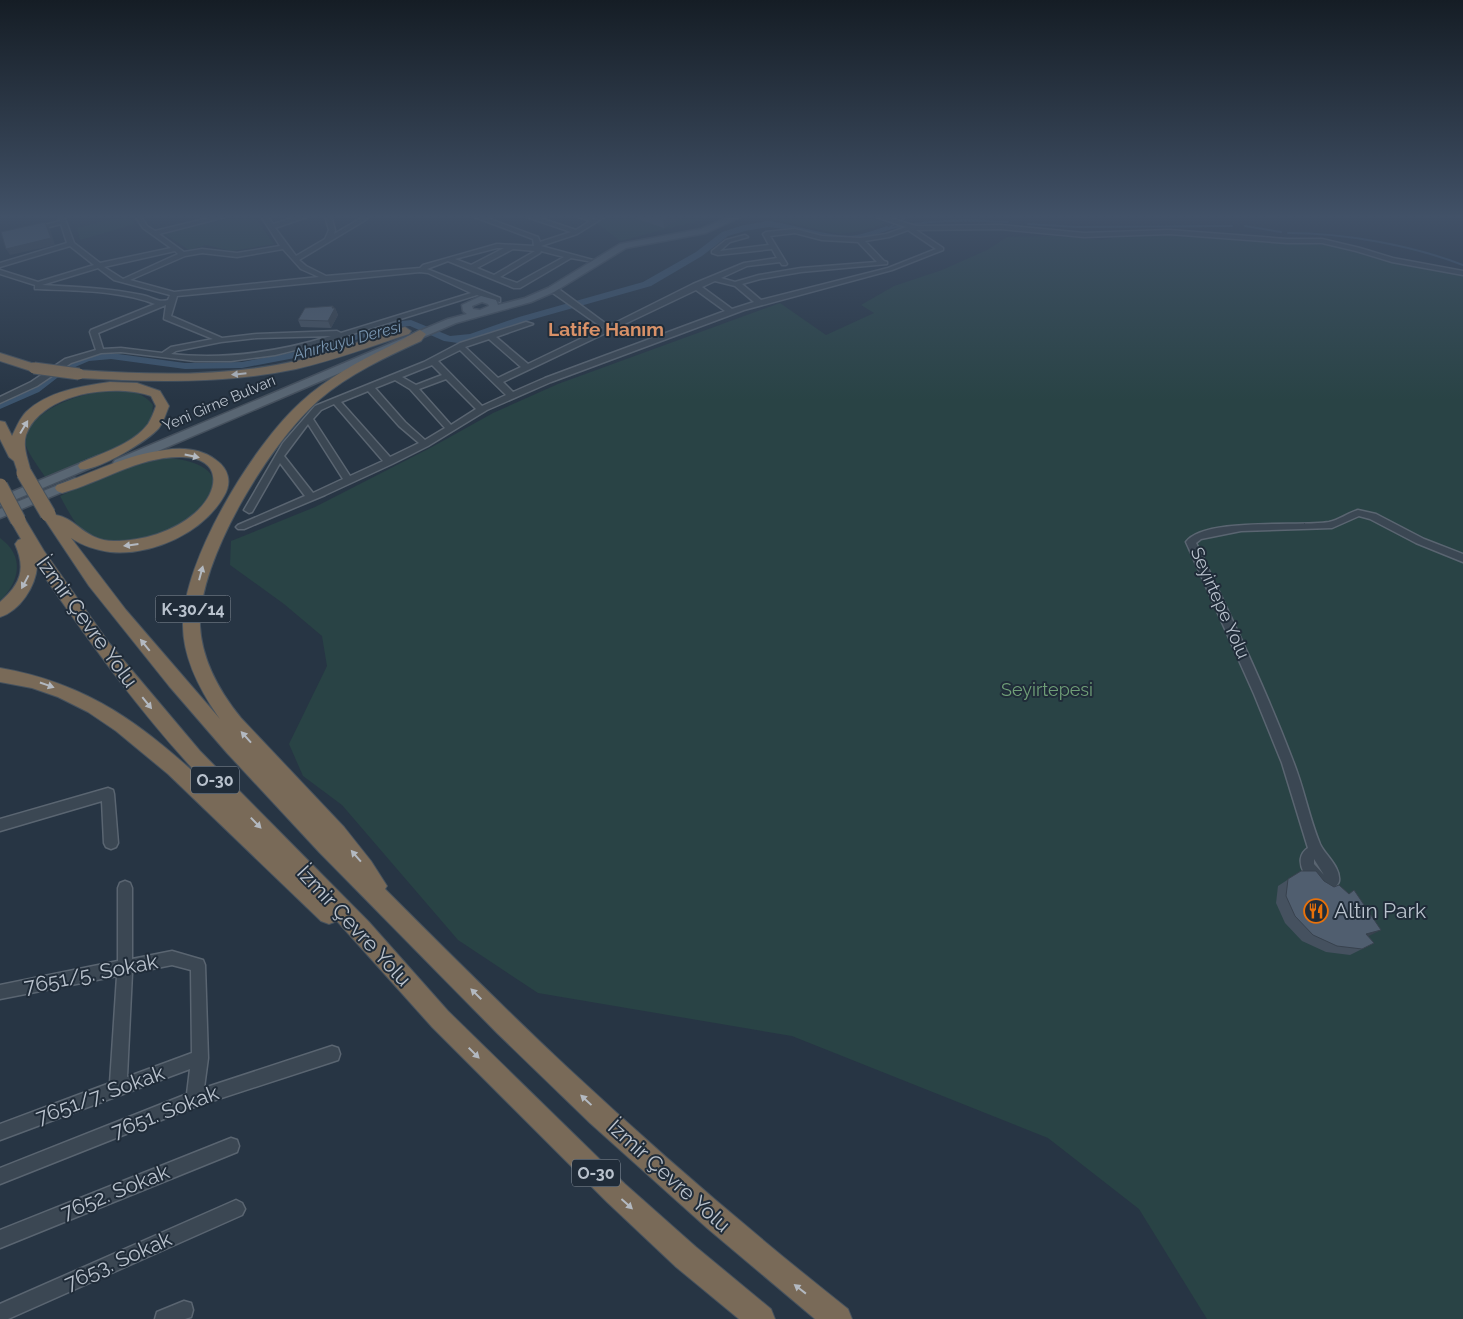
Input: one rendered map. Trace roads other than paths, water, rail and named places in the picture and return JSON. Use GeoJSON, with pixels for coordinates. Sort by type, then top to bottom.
{"type":"FeatureCollection","features":[{"type":"Feature","properties":{"kind":"highway","name":"K-30/14"},"geometry":{"type":"LineString","coordinates":[[0,357],[34,368],[80,374],[185,377],[252,373],[325,358],[412,331],[417,338],[365,363],[327,387],[304,406],[277,436],[228,514],[205,560],[192,618],[194,643],[200,667],[213,693],[237,727],[360,860],[393,912]]}},
{"type":"Feature","properties":{"kind":"highway"},"geometry":{"type":"LineString","coordinates":[[24,473],[18,437],[24,424],[37,411],[50,403],[80,390],[113,384],[129,384],[145,388],[157,395],[161,402],[161,412],[154,424],[144,434],[85,466]]}},
{"type":"Feature","properties":{"kind":"highway"},"geometry":{"type":"LineString","coordinates":[[0,425],[24,473]]}},
{"type":"Feature","properties":{"kind":"highway"},"geometry":{"type":"LineString","coordinates":[[48,514],[77,535],[96,544],[124,546],[142,543],[180,530],[204,514],[219,493],[222,477],[218,469],[203,458],[182,453],[165,454],[144,458],[78,484],[62,488]]}},
{"type":"Feature","properties":{"kind":"highway","name":"İzmir Çevre Yolu"},"geometry":{"type":"LineString","coordinates":[[24,473],[48,514],[97,585],[170,675],[309,829],[523,1041],[620,1133],[709,1213],[838,1319]]}},
{"type":"Feature","properties":{"kind":"highway","name":"İzmir Çevre Yolu"},"geometry":{"type":"LineString","coordinates":[[0,486],[9,517],[103,648],[193,757],[361,930],[440,1018],[616,1193],[686,1257],[761,1319]]}},
{"type":"Feature","properties":{"kind":"highway"},"geometry":{"type":"LineString","coordinates":[[0,611],[25,585],[30,571],[29,556],[9,517]]}},
{"type":"Feature","properties":{"kind":"highway"},"geometry":{"type":"LineString","coordinates":[[0,675],[23,677],[64,691],[110,716],[177,769],[440,1018]]}},
{"type":"Feature","properties":{"kind":"main road","name":"Yeni Girne Bulvarı"},"geometry":{"type":"LineString","coordinates":[[9,517],[62,488],[412,331],[476,300],[512,300],[531,295],[562,278]]}},
{"type":"Feature","properties":{"kind":"main road","name":"Yeni Girne Bulvarı"},"geometry":{"type":"LineString","coordinates":[[0,502],[412,331],[528,300],[570,278]]}},
{"type":"Feature","properties":{"kind":"main road"},"geometry":{"type":"LineString","coordinates":[[467,306],[471,312],[484,312],[494,307],[491,299]]}},
{"type":"Feature","properties":{"kind":"street"},"geometry":{"type":"LineString","coordinates":[[18,278],[38,284],[38,287],[117,292],[143,297],[161,304]]}},
{"type":"Feature","properties":{"kind":"street"},"geometry":{"type":"LineString","coordinates":[[38,284],[59,278]]}},
{"type":"Feature","properties":{"kind":"street"},"geometry":{"type":"LineString","coordinates":[[114,278],[172,297]]}},
{"type":"Feature","properties":{"kind":"street"},"geometry":{"type":"LineString","coordinates":[[123,281],[130,278]]}},
{"type":"Feature","properties":{"kind":"street"},"geometry":{"type":"LineString","coordinates":[[100,351],[94,332],[161,304],[172,297],[273,283],[339,278]]}},
{"type":"Feature","properties":{"kind":"street"},"geometry":{"type":"LineString","coordinates":[[443,278],[491,299]]}},
{"type":"Feature","properties":{"kind":"street"},"geometry":{"type":"LineString","coordinates":[[497,278],[517,286],[532,278]]}},
{"type":"Feature","properties":{"kind":"street"},"geometry":{"type":"LineString","coordinates":[[497,382],[714,278],[737,284],[760,303]]}},
{"type":"Feature","properties":{"kind":"street"},"geometry":{"type":"LineString","coordinates":[[737,284],[757,278]]}},
{"type":"Feature","properties":{"kind":"street"},"geometry":{"type":"LineString","coordinates":[[781,278],[804,278]]}},
{"type":"Feature","properties":{"kind":"street"},"geometry":{"type":"LineString","coordinates":[[241,527],[389,462],[425,444],[481,410],[512,395],[731,312],[760,303],[799,278]]}},
{"type":"Feature","properties":{"kind":"street"},"geometry":{"type":"LineString","coordinates":[[696,286],[731,312]]}},
{"type":"Feature","properties":{"kind":"street"},"geometry":{"type":"LineString","coordinates":[[553,288],[608,329]]}},
{"type":"Feature","properties":{"kind":"street"},"geometry":{"type":"LineString","coordinates":[[0,400],[34,384],[68,361],[100,351],[121,350],[195,359],[231,359],[275,353],[476,293]]}},
{"type":"Feature","properties":{"kind":"street"},"geometry":{"type":"LineString","coordinates":[[172,297],[167,317],[221,340]]}},
{"type":"Feature","properties":{"kind":"street"},"geometry":{"type":"LineString","coordinates":[[456,300],[467,306]]}},
{"type":"Feature","properties":{"kind":"street"},"geometry":{"type":"LineString","coordinates":[[248,510],[286,445],[318,408],[396,377],[461,347],[529,324]]}},
{"type":"Feature","properties":{"kind":"street"},"geometry":{"type":"LineString","coordinates":[[161,356],[174,349],[219,342],[221,340],[257,336],[346,333]]}},
{"type":"Feature","properties":{"kind":"street"},"geometry":{"type":"LineString","coordinates":[[491,337],[526,368]]}},
{"type":"Feature","properties":{"kind":"street"},"geometry":{"type":"LineString","coordinates":[[461,347],[512,395]]}},
{"type":"Feature","properties":{"kind":"street"},"geometry":{"type":"LineString","coordinates":[[433,361],[481,410]]}},
{"type":"Feature","properties":{"kind":"street"},"geometry":{"type":"LineString","coordinates":[[415,388],[448,376]]}},
{"type":"Feature","properties":{"kind":"street"},"geometry":{"type":"LineString","coordinates":[[396,377],[415,388],[450,429]]}},
{"type":"Feature","properties":{"kind":"street"},"geometry":{"type":"LineString","coordinates":[[370,388],[402,424],[425,444]]}},
{"type":"Feature","properties":{"kind":"street"},"geometry":{"type":"LineString","coordinates":[[336,401],[389,462]]}},
{"type":"Feature","properties":{"kind":"street"},"geometry":{"type":"LineString","coordinates":[[308,418],[349,481]]}},
{"type":"Feature","properties":{"kind":"street"},"geometry":{"type":"LineString","coordinates":[[280,456],[310,496]]}},
{"type":"Feature","properties":{"kind":"street","name":"Seyirtepe Yolu"},"geometry":{"type":"LineString","coordinates":[[1315,850],[1288,763],[1260,694],[1191,542],[1198,536],[1241,528],[1332,525],[1358,513],[1373,516],[1420,541],[1463,558]]}},
{"type":"Feature","properties":{"kind":"street"},"geometry":{"type":"LineString","coordinates":[[0,825],[108,794],[111,843]]}},
{"type":"Feature","properties":{"kind":"street"},"geometry":{"type":"LineString","coordinates":[[118,1088],[125,967],[125,888]]}},
{"type":"Feature","properties":{"kind":"street","name":"7651/5. Sokak"},"geometry":{"type":"LineString","coordinates":[[0,992],[172,958],[198,965],[200,1058],[194,1099]]}},
{"type":"Feature","properties":{"kind":"street","name":"7651. Sokak"},"geometry":{"type":"LineString","coordinates":[[0,1176],[194,1099],[332,1054]]}},
{"type":"Feature","properties":{"kind":"street","name":"7651/7. Sokak"},"geometry":{"type":"LineString","coordinates":[[0,1132],[200,1058]]}},
{"type":"Feature","properties":{"kind":"street","name":"7652. Sokak"},"geometry":{"type":"LineString","coordinates":[[0,1239],[231,1146]]}},
{"type":"Feature","properties":{"kind":"street","name":"7653. Sokak"},"geometry":{"type":"LineString","coordinates":[[0,1313],[236,1209]]}},
{"type":"Feature","properties":{"kind":"street"},"geometry":{"type":"LineString","coordinates":[[164,1319],[184,1310]]}},
{"type":"Feature","properties":{"kind":"waterway","name":"Ahırkuyu Deresi"},"geometry":{"type":"LineString","coordinates":[[0,405],[35,389],[62,369],[87,358],[111,356],[185,366],[242,365],[296,355],[397,324],[411,323],[448,339],[458,340],[473,337],[523,319],[647,284],[658,278]]}},
{"type":"Feature","properties":{"kind":"place","name":"Altın Park"},"geometry":{"type":"Point","coordinates":[1316,911]}},
{"type":"Feature","properties":{"kind":"district","name":"Latife Hanım"},"geometry":{"type":"Point","coordinates":[606,329]}},
{"type":"Feature","properties":{"kind":"park label","name":"Seyirtepesi"},"geometry":{"type":"Point","coordinates":[1047,690]}}]}
